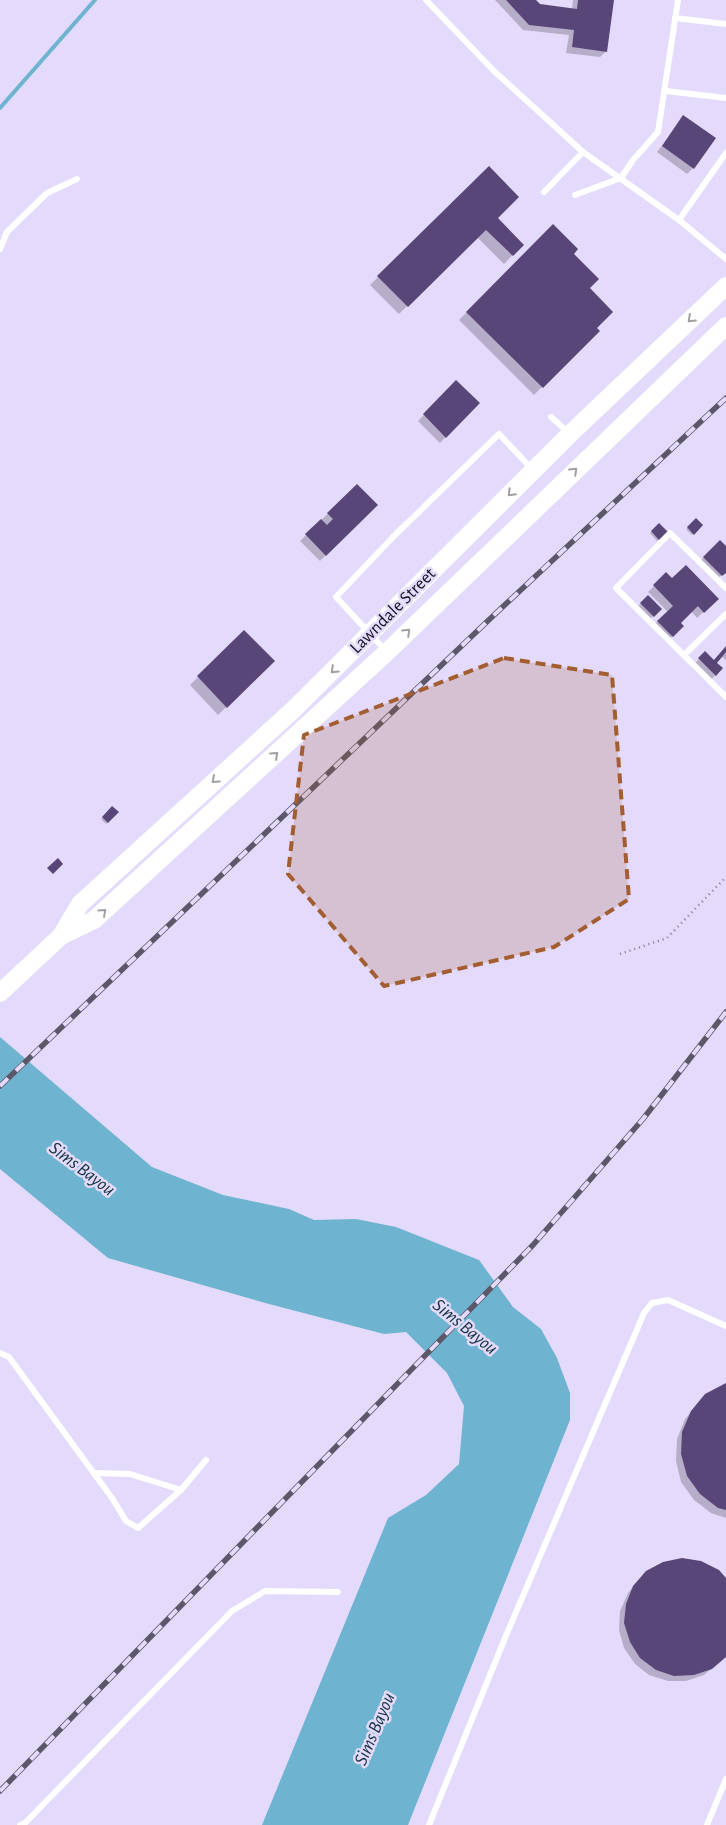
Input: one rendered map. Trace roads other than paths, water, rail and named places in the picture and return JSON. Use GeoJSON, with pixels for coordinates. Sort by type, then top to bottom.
{"type":"FeatureCollection","features":[{"type":"Feature","properties":{"kind":"main road","name":"Lawndale Street"},"geometry":{"type":"LineString","coordinates":[[0,993],[61,936],[80,904],[293,710],[570,434],[726,286]]}},
{"type":"Feature","properties":{"kind":"main road","name":"Lawndale Street"},"geometry":{"type":"LineString","coordinates":[[61,936],[94,920],[387,652],[726,326]]}},
{"type":"Feature","properties":{"kind":"lane"},"geometry":{"type":"LineString","coordinates":[[426,0],[494,71],[583,152],[679,220],[726,259]]}},
{"type":"Feature","properties":{"kind":"lane"},"geometry":{"type":"LineString","coordinates":[[575,195],[621,178],[633,160],[658,132],[666,91],[678,0]]}},
{"type":"Feature","properties":{"kind":"lane"},"geometry":{"type":"LineString","coordinates":[[675,18],[726,24]]}},
{"type":"Feature","properties":{"kind":"lane"},"geometry":{"type":"LineString","coordinates":[[666,91],[726,98]]}},
{"type":"Feature","properties":{"kind":"lane"},"geometry":{"type":"LineString","coordinates":[[544,192],[583,152]]}},
{"type":"Feature","properties":{"kind":"lane"},"geometry":{"type":"LineString","coordinates":[[679,220],[726,153]]}},
{"type":"Feature","properties":{"kind":"lane"},"geometry":{"type":"LineString","coordinates":[[0,249],[7,232],[47,194],[77,179]]}},
{"type":"Feature","properties":{"kind":"lane"},"geometry":{"type":"LineString","coordinates":[[551,417],[570,434]]}},
{"type":"Feature","properties":{"kind":"lane"},"geometry":{"type":"LineString","coordinates":[[387,652],[336,597],[394,536],[499,434],[534,470]]}},
{"type":"Feature","properties":{"kind":"lane"},"geometry":{"type":"LineString","coordinates":[[726,588],[670,533],[616,588],[726,697]]}},
{"type":"Feature","properties":{"kind":"lane"},"geometry":{"type":"LineString","coordinates":[[684,655],[726,614]]}},
{"type":"Feature","properties":{"kind":"lane"},"geometry":{"type":"LineString","coordinates":[[429,1825],[505,1638],[644,1313],[652,1303],[668,1300],[726,1326]]}},
{"type":"Feature","properties":{"kind":"lane"},"geometry":{"type":"LineString","coordinates":[[0,1353],[9,1357],[94,1473],[126,1522],[138,1528],[181,1490],[206,1460]]}},
{"type":"Feature","properties":{"kind":"lane"},"geometry":{"type":"LineString","coordinates":[[94,1473],[130,1474],[181,1490]]}},
{"type":"Feature","properties":{"kind":"lane"},"geometry":{"type":"LineString","coordinates":[[20,1825],[31,1817],[232,1611],[265,1590],[338,1592]]}},
{"type":"Feature","properties":{"kind":"lane"},"geometry":{"type":"LineString","coordinates":[[707,1825],[726,1779]]}},
{"type":"Feature","properties":{"kind":"water","name":"Sims Bayou"},"geometry":{"type":"Polygon","coordinates":[[[0,1037],[152,1167],[223,1195],[289,1209],[314,1220],[356,1219],[396,1227],[479,1260],[513,1307],[541,1329],[557,1358],[570,1393],[570,1420],[408,1825],[262,1825],[388,1518],[426,1495],[459,1464],[464,1406],[447,1373],[406,1332],[384,1334],[269,1304],[108,1258],[0,1169],[0,1037]]]}},
{"type":"Feature","properties":{"kind":"waterway"},"geometry":{"type":"LineString","coordinates":[[0,108],[95,0]]}},
{"type":"Feature","properties":{"kind":"railway"},"geometry":{"type":"LineString","coordinates":[[0,1086],[493,616],[726,398]]}},
{"type":"Feature","properties":{"kind":"railway"},"geometry":{"type":"LineString","coordinates":[[0,1791],[533,1245],[643,1119],[726,1012]]}}]}
